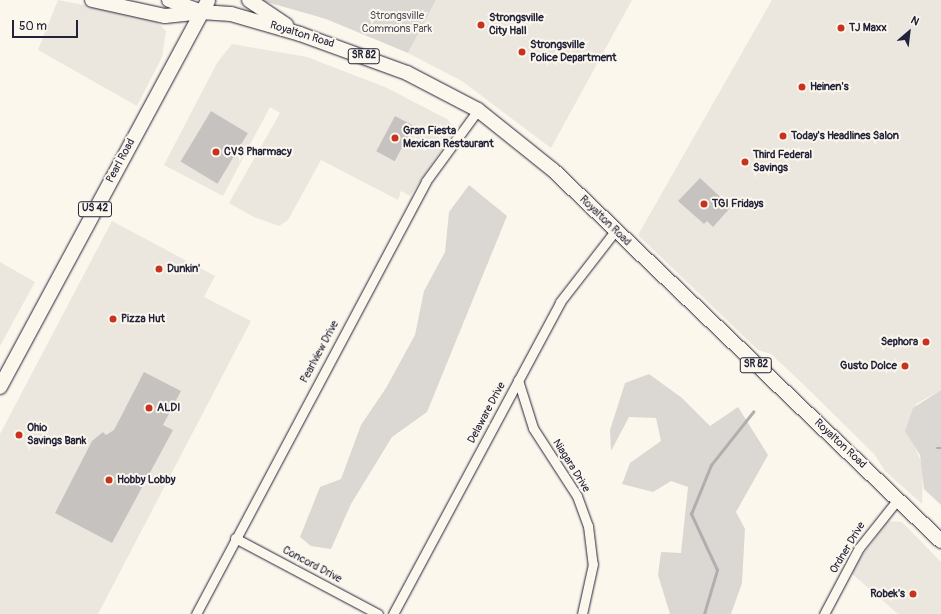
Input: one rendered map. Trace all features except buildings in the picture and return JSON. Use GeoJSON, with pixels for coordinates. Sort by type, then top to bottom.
{"type":"FeatureCollection","features":[{"type":"Feature","properties":{"kind":"main road","name":"Royalton Road"},"geometry":{"type":"LineString","coordinates":[[92,0],[165,16],[204,6]]}},
{"type":"Feature","properties":{"kind":"main road","name":"Royalton Road"},"geometry":{"type":"LineString","coordinates":[[169,0],[204,6],[300,34],[407,73],[478,110],[524,144],[941,541]]}},
{"type":"Feature","properties":{"kind":"main road"},"geometry":{"type":"LineString","coordinates":[[249,0],[300,34]]}},
{"type":"Feature","properties":{"kind":"main road","name":"Pearl Road"},"geometry":{"type":"LineString","coordinates":[[0,387],[204,6]]}},
{"type":"Feature","properties":{"kind":"street","name":"Pearlview Drive"},"geometry":{"type":"LineString","coordinates":[[196,614],[426,180],[478,110]]}},
{"type":"Feature","properties":{"kind":"street","name":"Delaware Drive"},"geometry":{"type":"LineString","coordinates":[[393,614],[560,302],[615,231]]}},
{"type":"Feature","properties":{"kind":"street","name":"Niagara Drive"},"geometry":{"type":"LineString","coordinates":[[518,380],[533,428],[577,496],[588,526],[593,564],[582,614]]}},
{"type":"Feature","properties":{"kind":"street","name":"Ordner Drive"},"geometry":{"type":"LineString","coordinates":[[824,614],[859,548],[898,499]]}},
{"type":"Feature","properties":{"kind":"street","name":"Concord Drive"},"geometry":{"type":"LineString","coordinates":[[235,538],[378,614]]}},
{"type":"Feature","properties":{"kind":"shaded area"},"geometry":{"type":"Polygon","coordinates":[[[58,0],[130,14],[157,22],[166,31],[162,57],[137,106],[38,50],[58,0]]]}},
{"type":"Feature","properties":{"kind":"shaded area"},"geometry":{"type":"Polygon","coordinates":[[[436,0],[632,0],[551,148],[462,81],[408,53],[436,0]]]}},
{"type":"Feature","properties":{"kind":"shaded area"},"geometry":{"type":"Polygon","coordinates":[[[772,0],[941,0],[941,390],[916,404],[915,447],[923,467],[922,504],[885,471],[875,455],[803,384],[771,354],[758,350],[638,235],[772,0]]]}},
{"type":"Feature","properties":{"kind":"shaded area"},"geometry":{"type":"Polygon","coordinates":[[[232,44],[307,57],[385,87],[447,119],[456,129],[410,196],[401,191],[398,200],[321,160],[288,220],[279,226],[254,217],[229,203],[280,113],[270,107],[223,196],[164,165],[217,63],[232,44]]]}},
{"type":"Feature","properties":{"kind":"shaded area"},"geometry":{"type":"Polygon","coordinates":[[[112,221],[215,276],[204,297],[251,321],[98,614],[0,614],[0,434],[112,221]]]}},
{"type":"Feature","properties":{"kind":"shaded area"},"geometry":{"type":"Polygon","coordinates":[[[0,262],[35,282],[0,346],[0,262]]]}},
{"type":"Feature","properties":{"kind":"shaded area"},"geometry":{"type":"Polygon","coordinates":[[[888,521],[902,522],[941,562],[941,614],[898,614],[850,572],[888,521]]]}},
{"type":"Feature","properties":{"kind":"green space","name":"Strongsville Commons Park"},"geometry":{"type":"Polygon","coordinates":[[[260,0],[436,0],[408,53],[326,19],[260,0]]]}},
{"type":"Feature","properties":{"kind":"green space"},"geometry":{"type":"Polygon","coordinates":[[[469,185],[507,216],[427,412],[392,437],[351,504],[331,549],[311,546],[300,537],[320,487],[341,479],[361,425],[386,388],[415,335],[424,291],[445,252],[449,212],[469,185]]]}},
{"type":"Feature","properties":{"kind":"green space"},"geometry":{"type":"Polygon","coordinates":[[[649,374],[682,398],[710,426],[738,407],[768,455],[736,512],[745,529],[742,583],[731,614],[670,614],[658,575],[661,552],[681,553],[688,487],[671,481],[653,492],[622,484],[630,463],[661,441],[656,418],[629,417],[611,451],[610,430],[625,383],[649,374]]]}},
{"type":"Feature","properties":{"kind":"green space"},"geometry":{"type":"Polygon","coordinates":[[[941,390],[941,505],[924,489],[920,455],[905,431],[913,408],[941,390]]]}},
{"type":"Feature","properties":{"kind":"waterway"},"geometry":{"type":"LineString","coordinates":[[704,614],[717,570],[691,514],[711,465],[753,412]]}},
{"type":"Feature","properties":{"kind":"place","name":"Strongsville City Hall"},"geometry":{"type":"Point","coordinates":[481,25]}},
{"type":"Feature","properties":{"kind":"place","name":"TJ Maxx"},"geometry":{"type":"Point","coordinates":[841,28]}},
{"type":"Feature","properties":{"kind":"place","name":"Strongsville Police Department"},"geometry":{"type":"Point","coordinates":[522,52]}},
{"type":"Feature","properties":{"kind":"place","name":"Heinen's"},"geometry":{"type":"Point","coordinates":[802,87]}},
{"type":"Feature","properties":{"kind":"place","name":"Today's Headlines Salon"},"geometry":{"type":"Point","coordinates":[783,136]}},
{"type":"Feature","properties":{"kind":"place","name":"Gran Fiesta Mexican Restaurant"},"geometry":{"type":"Point","coordinates":[395,138]}},
{"type":"Feature","properties":{"kind":"place","name":"CVS Pharmacy"},"geometry":{"type":"Point","coordinates":[216,152]}},
{"type":"Feature","properties":{"kind":"place","name":"Third Federal Savings"},"geometry":{"type":"Point","coordinates":[745,162]}},
{"type":"Feature","properties":{"kind":"place","name":"TGI Fridays"},"geometry":{"type":"Point","coordinates":[704,204]}},
{"type":"Feature","properties":{"kind":"place","name":"Dunkin'"},"geometry":{"type":"Point","coordinates":[159,269]}},
{"type":"Feature","properties":{"kind":"place","name":"Pizza Hut"},"geometry":{"type":"Point","coordinates":[113,319]}},
{"type":"Feature","properties":{"kind":"place","name":"Sephora"},"geometry":{"type":"Point","coordinates":[926,342]}},
{"type":"Feature","properties":{"kind":"place","name":"Gusto Dolce"},"geometry":{"type":"Point","coordinates":[905,366]}},
{"type":"Feature","properties":{"kind":"place","name":"ALDI"},"geometry":{"type":"Point","coordinates":[149,408]}},
{"type":"Feature","properties":{"kind":"place","name":"Ohio Savings Bank"},"geometry":{"type":"Point","coordinates":[19,435]}},
{"type":"Feature","properties":{"kind":"place","name":"Hobby Lobby"},"geometry":{"type":"Point","coordinates":[109,480]}},
{"type":"Feature","properties":{"kind":"place","name":"Robek's"},"geometry":{"type":"Point","coordinates":[913,594]}}]}
